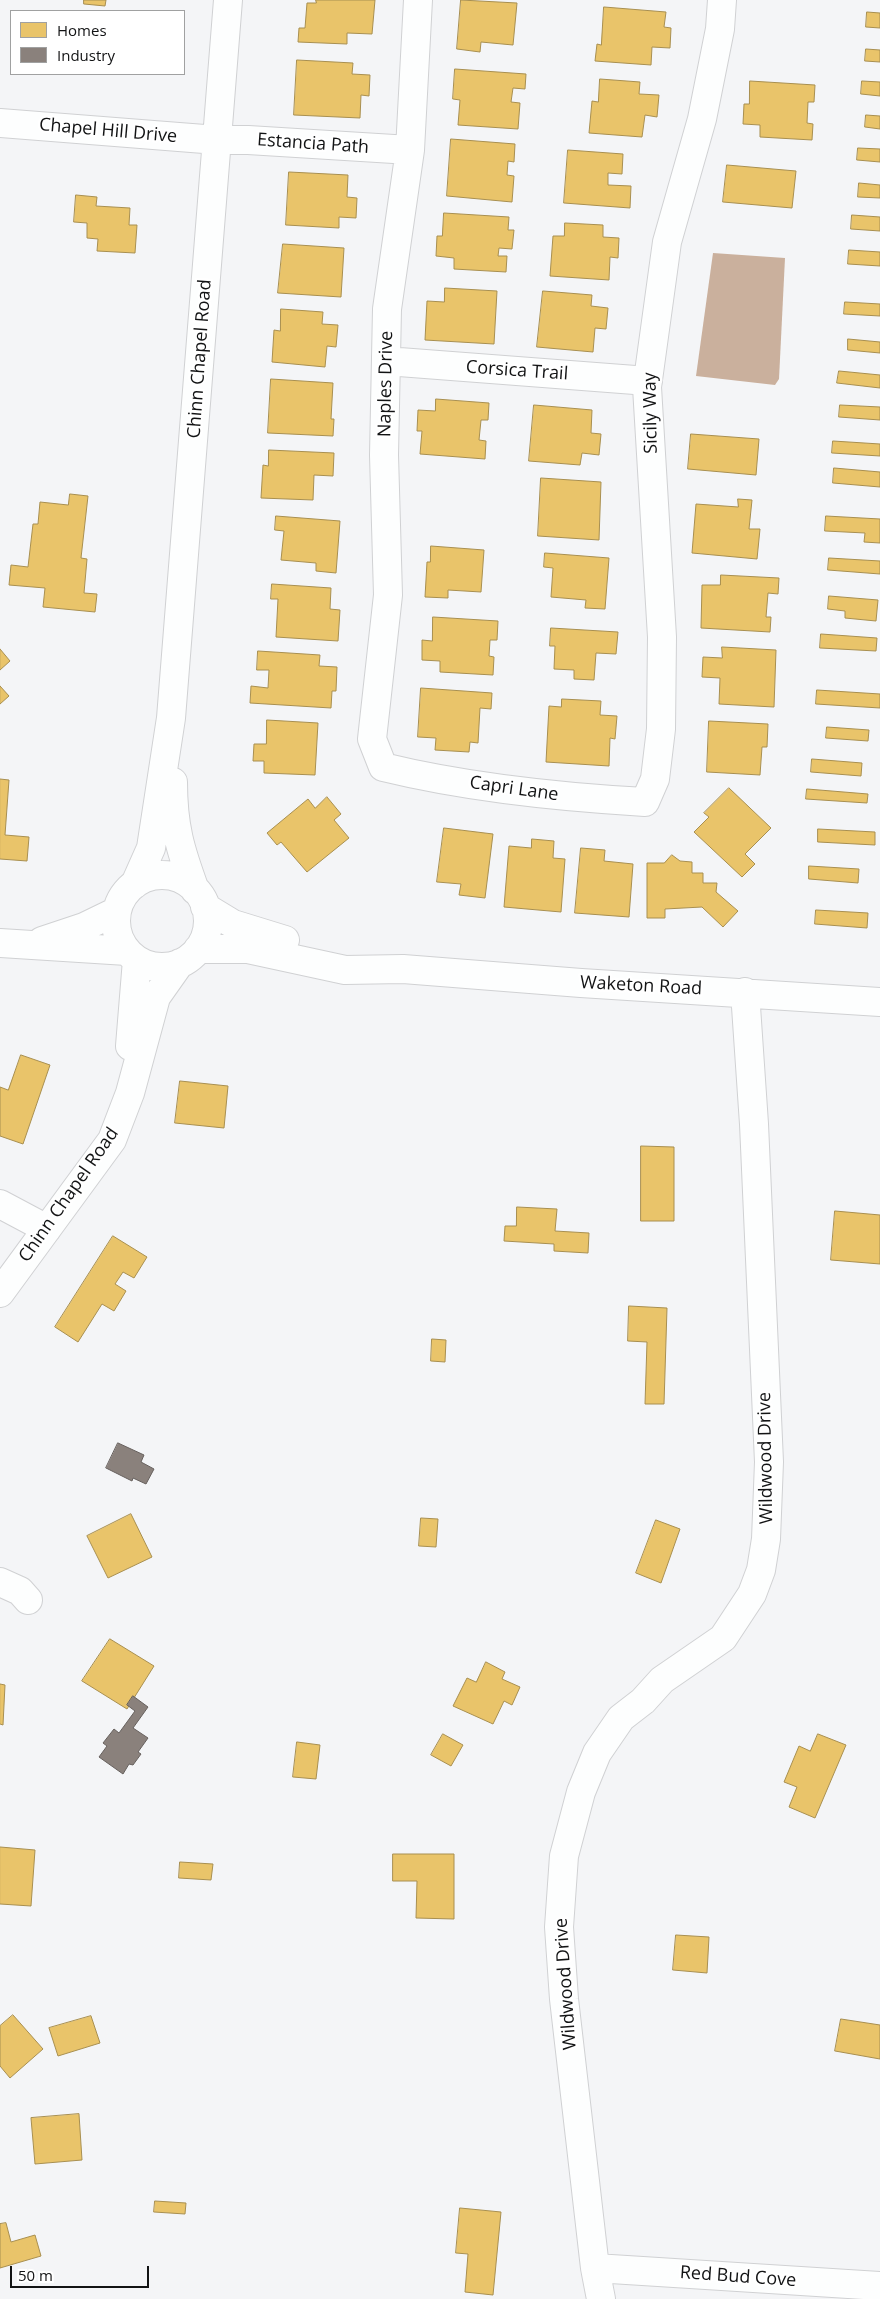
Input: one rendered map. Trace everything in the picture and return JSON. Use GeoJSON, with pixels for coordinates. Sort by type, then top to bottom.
{"type":"FeatureCollection","features":[{"type":"Feature","properties":{"kind":"street","name":"Chinn Chapel Road"},"geometry":{"type":"LineString","coordinates":[[135,884],[151,848],[171,718],[228,0]]}},
{"type":"Feature","properties":{"kind":"street","name":"Naples Drive"},"geometry":{"type":"LineString","coordinates":[[383,767],[372,739],[388,595],[384,456],[388,309],[410,150],[418,0]]}},
{"type":"Feature","properties":{"kind":"street","name":"Sicily Way"},"geometry":{"type":"LineString","coordinates":[[645,802],[655,779],[656,771],[660,729],[662,637],[648,381],[667,242],[702,118],[720,29],[722,0]]}},
{"type":"Feature","properties":{"kind":"street","name":"Chapel Hill Drive"},"geometry":{"type":"LineString","coordinates":[[0,123],[217,140]]}},
{"type":"Feature","properties":{"kind":"street","name":"Estancia Path"},"geometry":{"type":"LineString","coordinates":[[217,140],[248,140],[410,150]]}},
{"type":"Feature","properties":{"kind":"street","name":"Corsica Trail"},"geometry":{"type":"LineString","coordinates":[[386,361],[648,381]]}},
{"type":"Feature","properties":{"kind":"street","name":"Chinn Chapel Road"},"geometry":{"type":"LineString","coordinates":[[171,718],[175,827],[179,848],[200,898]]}},
{"type":"Feature","properties":{"kind":"street","name":"Capri Lane"},"geometry":{"type":"LineString","coordinates":[[383,767],[420,776],[575,798],[645,802]]}},
{"type":"Feature","properties":{"kind":"street"},"geometry":{"type":"LineString","coordinates":[[0,943],[132,956],[158,967],[189,956],[204,939],[207,928],[200,898],[182,880],[167,876],[156,876],[135,884],[121,900],[117,911],[117,933],[132,956]]}},
{"type":"Feature","properties":{"kind":"street","name":"Waketon Road"},"geometry":{"type":"LineString","coordinates":[[200,898],[233,924],[249,930],[403,969]]}},
{"type":"Feature","properties":{"kind":"street"},"geometry":{"type":"LineString","coordinates":[[32,945],[84,927],[117,911]]}},
{"type":"Feature","properties":{"kind":"street","name":"Waketon Road"},"geometry":{"type":"LineString","coordinates":[[189,956],[248,949],[346,970],[403,969],[582,983],[880,1002]]}},
{"type":"Feature","properties":{"kind":"street","name":"Chinn Chapel Road"},"geometry":{"type":"LineString","coordinates":[[130,1093],[128,1065],[132,956]]}},
{"type":"Feature","properties":{"kind":"street","name":"Chinn Chapel Road"},"geometry":{"type":"LineString","coordinates":[[0,1293],[112,1140],[130,1093],[156,997],[189,956]]}},
{"type":"Feature","properties":{"kind":"street","name":"Wildwood Drive"},"geometry":{"type":"LineString","coordinates":[[601,2299],[562,1972],[559,1927],[564,1856],[582,1792],[597,1753],[621,1718],[643,1700],[662,1680],[723,1638],[752,1594],[761,1570],[766,1539],[769,1462],[754,1124],[745,992]]}},
{"type":"Feature","properties":{"kind":"street"},"geometry":{"type":"LineString","coordinates":[[0,1204],[47,1229]]}},
{"type":"Feature","properties":{"kind":"street"},"geometry":{"type":"LineString","coordinates":[[0,1582],[20,1591],[28,1600]]}},
{"type":"Feature","properties":{"kind":"street","name":"Red Bud Cove"},"geometry":{"type":"LineString","coordinates":[[596,2268],[880,2286]]}},
{"type":"Feature","properties":{"kind":"shaded area"},"geometry":{"type":"Polygon","coordinates":[[[713,253],[785,258],[779,379],[775,385],[696,376],[713,253]]]}},
{"type":"Feature","properties":{"kind":"building: Homes"},"geometry":{"type":"Polygon","coordinates":[[[84,0],[106,0],[105,6],[84,4],[84,0]]]}},
{"type":"Feature","properties":{"kind":"building: Homes"},"geometry":{"type":"Polygon","coordinates":[[[316,0],[375,0],[372,34],[347,33],[347,44],[298,42],[299,28],[305,28],[307,3],[316,3],[316,0]]]}},
{"type":"Feature","properties":{"kind":"building: Homes"},"geometry":{"type":"Polygon","coordinates":[[[461,0],[517,3],[513,45],[481,42],[480,52],[457,49],[461,0]]]}},
{"type":"Feature","properties":{"kind":"building: Homes"},"geometry":{"type":"Polygon","coordinates":[[[604,7],[666,12],[664,27],[671,28],[670,48],[652,47],[651,65],[595,61],[597,44],[601,45],[604,7]]]}},
{"type":"Feature","properties":{"kind":"building: Homes"},"geometry":{"type":"Polygon","coordinates":[[[867,12],[880,13],[880,28],[866,27],[867,12]]]}},
{"type":"Feature","properties":{"kind":"building: Homes"},"geometry":{"type":"Polygon","coordinates":[[[866,49],[880,50],[880,62],[865,61],[866,49]]]}},
{"type":"Feature","properties":{"kind":"building: Homes"},"geometry":{"type":"Polygon","coordinates":[[[297,60],[353,63],[352,74],[370,75],[369,96],[361,95],[360,118],[294,115],[297,60]]]}},
{"type":"Feature","properties":{"kind":"building: Homes"},"geometry":{"type":"Polygon","coordinates":[[[455,69],[526,74],[525,89],[513,88],[511,102],[520,103],[518,129],[458,125],[460,100],[453,99],[455,69]]]}},
{"type":"Feature","properties":{"kind":"building: Homes"},"geometry":{"type":"Polygon","coordinates":[[[600,79],[640,82],[639,94],[659,95],[657,117],[645,115],[642,137],[589,133],[592,101],[598,102],[600,79]]]}},
{"type":"Feature","properties":{"kind":"building: Homes"},"geometry":{"type":"Polygon","coordinates":[[[750,81],[815,85],[814,102],[808,102],[807,123],[813,124],[812,140],[760,137],[760,125],[743,124],[744,104],[749,104],[750,81]]]}},
{"type":"Feature","properties":{"kind":"building: Homes"},"geometry":{"type":"Polygon","coordinates":[[[862,81],[880,82],[880,96],[861,94],[862,81]]]}},
{"type":"Feature","properties":{"kind":"building: Homes"},"geometry":{"type":"Polygon","coordinates":[[[866,115],[880,116],[880,129],[865,127],[866,115]]]}},
{"type":"Feature","properties":{"kind":"building: Homes"},"geometry":{"type":"Polygon","coordinates":[[[451,139],[515,144],[514,162],[508,161],[507,175],[514,176],[512,202],[447,196],[451,139]]]}},
{"type":"Feature","properties":{"kind":"building: Homes"},"geometry":{"type":"Polygon","coordinates":[[[858,148],[880,149],[880,162],[857,160],[858,148]]]}},
{"type":"Feature","properties":{"kind":"building: Homes"},"geometry":{"type":"Polygon","coordinates":[[[568,150],[623,154],[622,174],[608,173],[608,185],[631,186],[630,208],[564,203],[568,150]]]}},
{"type":"Feature","properties":{"kind":"building: Homes"},"geometry":{"type":"Polygon","coordinates":[[[727,165],[796,171],[792,208],[723,202],[727,165]]]}},
{"type":"Feature","properties":{"kind":"building: Homes"},"geometry":{"type":"Polygon","coordinates":[[[289,172],[348,175],[347,197],[357,198],[356,218],[339,217],[339,228],[286,225],[289,172]]]}},
{"type":"Feature","properties":{"kind":"building: Homes"},"geometry":{"type":"Polygon","coordinates":[[[859,183],[880,185],[880,198],[858,197],[859,183]]]}},
{"type":"Feature","properties":{"kind":"building: Homes"},"geometry":{"type":"Polygon","coordinates":[[[76,195],[97,197],[96,206],[130,208],[129,225],[137,225],[135,253],[97,251],[98,239],[87,238],[87,223],[74,222],[76,195]]]}},
{"type":"Feature","properties":{"kind":"building: Homes"},"geometry":{"type":"Polygon","coordinates":[[[444,213],[509,217],[508,230],[514,230],[512,249],[499,248],[498,256],[507,256],[506,272],[454,269],[454,258],[436,256],[437,236],[442,236],[444,213]]]}},
{"type":"Feature","properties":{"kind":"building: Homes"},"geometry":{"type":"Polygon","coordinates":[[[852,215],[880,217],[880,231],[851,229],[852,215]]]}},
{"type":"Feature","properties":{"kind":"building: Homes"},"geometry":{"type":"Polygon","coordinates":[[[565,223],[603,225],[603,237],[619,238],[618,258],[610,257],[609,280],[550,276],[553,236],[564,236],[565,223]]]}},
{"type":"Feature","properties":{"kind":"building: Homes"},"geometry":{"type":"Polygon","coordinates":[[[283,244],[344,248],[341,297],[278,293],[283,244]]]}},
{"type":"Feature","properties":{"kind":"building: Homes"},"geometry":{"type":"Polygon","coordinates":[[[849,250],[880,252],[880,266],[848,264],[849,250]]]}},
{"type":"Feature","properties":{"kind":"building: Homes"},"geometry":{"type":"Polygon","coordinates":[[[445,288],[497,291],[494,344],[425,340],[427,301],[444,302],[445,288]]]}},
{"type":"Feature","properties":{"kind":"building: Homes"},"geometry":{"type":"Polygon","coordinates":[[[543,291],[592,295],[591,306],[608,308],[606,329],[595,328],[593,352],[537,347],[543,291]]]}},
{"type":"Feature","properties":{"kind":"building: Homes"},"geometry":{"type":"Polygon","coordinates":[[[845,302],[880,304],[880,316],[844,314],[845,302]]]}},
{"type":"Feature","properties":{"kind":"building: Homes"},"geometry":{"type":"Polygon","coordinates":[[[281,309],[323,312],[322,324],[338,325],[336,347],[327,346],[325,367],[272,362],[274,330],[280,331],[281,309]]]}},
{"type":"Feature","properties":{"kind":"building: Homes"},"geometry":{"type":"Polygon","coordinates":[[[848,339],[880,342],[880,353],[848,350],[848,339]]]}},
{"type":"Feature","properties":{"kind":"building: Homes"},"geometry":{"type":"Polygon","coordinates":[[[839,371],[880,375],[880,388],[837,383],[839,371]]]}},
{"type":"Feature","properties":{"kind":"building: Homes"},"geometry":{"type":"Polygon","coordinates":[[[271,379],[333,383],[331,419],[334,419],[333,436],[268,433],[271,379]]]}},
{"type":"Feature","properties":{"kind":"building: Homes"},"geometry":{"type":"Polygon","coordinates":[[[436,399],[489,403],[488,420],[481,420],[479,440],[486,441],[485,459],[420,454],[422,431],[417,431],[418,410],[435,411],[436,399]]]}},
{"type":"Feature","properties":{"kind":"building: Homes"},"geometry":{"type":"Polygon","coordinates":[[[534,405],[592,410],[591,433],[601,434],[599,455],[582,453],[580,465],[529,461],[534,405]]]}},
{"type":"Feature","properties":{"kind":"building: Homes"},"geometry":{"type":"Polygon","coordinates":[[[840,405],[880,407],[880,420],[839,417],[840,405]]]}},
{"type":"Feature","properties":{"kind":"building: Homes"},"geometry":{"type":"Polygon","coordinates":[[[691,434],[759,439],[756,475],[688,469],[691,434]]]}},
{"type":"Feature","properties":{"kind":"building: Homes"},"geometry":{"type":"Polygon","coordinates":[[[833,441],[880,444],[880,456],[832,453],[833,441]]]}},
{"type":"Feature","properties":{"kind":"building: Homes"},"geometry":{"type":"Polygon","coordinates":[[[269,450],[334,453],[333,476],[314,475],[313,500],[261,498],[263,465],[268,466],[269,450]]]}},
{"type":"Feature","properties":{"kind":"building: Homes"},"geometry":{"type":"Polygon","coordinates":[[[834,468],[880,472],[880,487],[833,483],[834,468]]]}},
{"type":"Feature","properties":{"kind":"building: Homes"},"geometry":{"type":"Polygon","coordinates":[[[541,478],[601,482],[599,540],[538,536],[541,478]]]}},
{"type":"Feature","properties":{"kind":"building: Homes"},"geometry":{"type":"Polygon","coordinates":[[[70,494],[88,496],[81,558],[87,559],[84,593],[97,594],[95,612],[43,607],[45,588],[9,585],[11,565],[28,567],[33,524],[38,524],[40,502],[68,505],[70,494]]]}},
{"type":"Feature","properties":{"kind":"building: Homes"},"geometry":{"type":"Polygon","coordinates":[[[738,499],[752,500],[749,529],[760,529],[757,559],[692,553],[696,504],[738,507],[738,499]]]}},
{"type":"Feature","properties":{"kind":"building: Homes"},"geometry":{"type":"Polygon","coordinates":[[[276,516],[340,521],[336,573],[316,571],[316,563],[281,560],[284,531],[275,530],[276,516]]]}},
{"type":"Feature","properties":{"kind":"building: Homes"},"geometry":{"type":"Polygon","coordinates":[[[826,516],[880,519],[880,543],[864,542],[865,533],[825,531],[826,516]]]}},
{"type":"Feature","properties":{"kind":"building: Homes"},"geometry":{"type":"Polygon","coordinates":[[[431,546],[484,550],[481,592],[448,590],[448,598],[425,597],[427,562],[430,562],[431,546]]]}},
{"type":"Feature","properties":{"kind":"building: Homes"},"geometry":{"type":"Polygon","coordinates":[[[545,553],[609,558],[605,609],[585,608],[586,600],[551,597],[553,568],[544,567],[545,553]]]}},
{"type":"Feature","properties":{"kind":"building: Homes"},"geometry":{"type":"Polygon","coordinates":[[[829,558],[880,561],[880,574],[828,570],[829,558]]]}},
{"type":"Feature","properties":{"kind":"building: Homes"},"geometry":{"type":"Polygon","coordinates":[[[721,575],[779,578],[778,594],[768,593],[766,617],[771,617],[770,632],[701,628],[702,585],[720,585],[721,575]]]}},
{"type":"Feature","properties":{"kind":"building: Homes"},"geometry":{"type":"Polygon","coordinates":[[[272,584],[331,588],[330,609],[340,610],[338,641],[276,637],[278,599],[271,599],[272,584]]]}},
{"type":"Feature","properties":{"kind":"building: Homes"},"geometry":{"type":"Polygon","coordinates":[[[829,596],[878,600],[876,621],[845,618],[845,611],[828,609],[829,596]]]}},
{"type":"Feature","properties":{"kind":"building: Homes"},"geometry":{"type":"Polygon","coordinates":[[[433,617],[498,621],[497,640],[490,640],[489,656],[494,657],[493,675],[440,672],[440,661],[422,660],[422,640],[432,641],[433,617]]]}},
{"type":"Feature","properties":{"kind":"building: Homes"},"geometry":{"type":"Polygon","coordinates":[[[551,628],[618,632],[616,654],[596,653],[594,680],[574,679],[574,670],[554,669],[555,646],[550,646],[551,628]]]}},
{"type":"Feature","properties":{"kind":"building: Homes"},"geometry":{"type":"Polygon","coordinates":[[[821,634],[877,638],[876,651],[820,648],[821,634]]]}},
{"type":"Feature","properties":{"kind":"building: Homes"},"geometry":{"type":"Polygon","coordinates":[[[722,647],[776,650],[774,707],[719,704],[720,678],[702,677],[703,657],[722,658],[722,647]]]}},
{"type":"Feature","properties":{"kind":"building: Homes"},"geometry":{"type":"Polygon","coordinates":[[[0,649],[10,661],[0,670],[0,649]]]}},
{"type":"Feature","properties":{"kind":"building: Homes"},"geometry":{"type":"Polygon","coordinates":[[[258,651],[320,655],[319,666],[337,667],[336,691],[332,691],[331,708],[250,703],[251,686],[268,688],[269,670],[257,670],[258,651]]]}},
{"type":"Feature","properties":{"kind":"building: Homes"},"geometry":{"type":"Polygon","coordinates":[[[0,686],[9,696],[0,704],[0,686]]]}},
{"type":"Feature","properties":{"kind":"building: Homes"},"geometry":{"type":"Polygon","coordinates":[[[421,688],[492,693],[491,709],[480,708],[478,743],[470,742],[469,752],[435,750],[436,738],[418,737],[421,688]]]}},
{"type":"Feature","properties":{"kind":"building: Homes"},"geometry":{"type":"Polygon","coordinates":[[[817,690],[880,694],[880,708],[816,704],[817,690]]]}},
{"type":"Feature","properties":{"kind":"building: Homes"},"geometry":{"type":"Polygon","coordinates":[[[562,699],[601,701],[600,715],[617,716],[615,739],[610,738],[609,766],[546,762],[549,706],[561,707],[562,699]]]}},
{"type":"Feature","properties":{"kind":"building: Homes"},"geometry":{"type":"Polygon","coordinates":[[[267,720],[318,723],[315,775],[264,773],[264,761],[253,761],[254,744],[266,744],[267,720]]]}},
{"type":"Feature","properties":{"kind":"building: Homes"},"geometry":{"type":"Polygon","coordinates":[[[709,721],[768,724],[767,747],[762,747],[760,775],[707,772],[709,721]]]}},
{"type":"Feature","properties":{"kind":"building: Homes"},"geometry":{"type":"Polygon","coordinates":[[[827,727],[869,730],[868,741],[826,738],[827,727]]]}},
{"type":"Feature","properties":{"kind":"building: Homes"},"geometry":{"type":"Polygon","coordinates":[[[812,759],[862,763],[861,776],[811,772],[812,759]]]}},
{"type":"Feature","properties":{"kind":"building: Homes"},"geometry":{"type":"Polygon","coordinates":[[[0,779],[9,780],[5,835],[29,837],[27,861],[0,859],[0,779]]]}},
{"type":"Feature","properties":{"kind":"building: Homes"},"geometry":{"type":"Polygon","coordinates":[[[729,788],[771,828],[745,854],[755,864],[742,877],[694,832],[709,817],[704,813],[729,788]]]}},
{"type":"Feature","properties":{"kind":"building: Homes"},"geometry":{"type":"Polygon","coordinates":[[[807,789],[868,794],[867,803],[806,799],[807,789]]]}},
{"type":"Feature","properties":{"kind":"building: Homes"},"geometry":{"type":"Polygon","coordinates":[[[327,797],[341,814],[334,820],[349,838],[307,872],[281,842],[277,845],[267,833],[308,799],[315,808],[327,797]]]}},
{"type":"Feature","properties":{"kind":"building: Homes"},"geometry":{"type":"Polygon","coordinates":[[[444,828],[493,834],[485,898],[459,895],[461,884],[437,882],[444,828]]]}},
{"type":"Feature","properties":{"kind":"building: Homes"},"geometry":{"type":"Polygon","coordinates":[[[818,829],[875,832],[875,845],[818,842],[818,829]]]}},
{"type":"Feature","properties":{"kind":"building: Homes"},"geometry":{"type":"Polygon","coordinates":[[[532,839],[554,841],[553,858],[565,859],[561,912],[504,907],[509,846],[531,848],[532,839]]]}},
{"type":"Feature","properties":{"kind":"building: Homes"},"geometry":{"type":"Polygon","coordinates":[[[581,848],[605,850],[604,861],[633,864],[629,917],[575,913],[581,848]]]}},
{"type":"Feature","properties":{"kind":"building: Homes"},"geometry":{"type":"Polygon","coordinates":[[[672,855],[680,861],[692,862],[692,873],[703,873],[703,883],[717,883],[716,892],[738,911],[723,927],[702,907],[665,909],[665,918],[647,918],[647,863],[664,863],[672,855]]]}},
{"type":"Feature","properties":{"kind":"building: Homes"},"geometry":{"type":"Polygon","coordinates":[[[809,866],[859,869],[858,883],[809,879],[809,866]]]}},
{"type":"Feature","properties":{"kind":"building: Homes"},"geometry":{"type":"Polygon","coordinates":[[[816,910],[868,913],[867,928],[815,924],[816,910]]]}},
{"type":"Feature","properties":{"kind":"building: Homes"},"geometry":{"type":"Polygon","coordinates":[[[21,1055],[50,1065],[23,1144],[0,1136],[0,1087],[8,1090],[21,1055]]]}},
{"type":"Feature","properties":{"kind":"building: Homes"},"geometry":{"type":"Polygon","coordinates":[[[180,1081],[228,1086],[224,1128],[175,1123],[180,1081]]]}},
{"type":"Feature","properties":{"kind":"building: Homes"},"geometry":{"type":"Polygon","coordinates":[[[641,1146],[674,1147],[674,1221],[641,1221],[641,1146]]]}},
{"type":"Feature","properties":{"kind":"building: Homes"},"geometry":{"type":"Polygon","coordinates":[[[517,1207],[557,1209],[555,1231],[589,1233],[588,1253],[554,1251],[554,1244],[504,1241],[505,1226],[516,1226],[517,1207]]]}},
{"type":"Feature","properties":{"kind":"building: Homes"},"geometry":{"type":"Polygon","coordinates":[[[835,1211],[880,1215],[880,1264],[831,1260],[835,1211]]]}},
{"type":"Feature","properties":{"kind":"building: Homes"},"geometry":{"type":"Polygon","coordinates":[[[113,1236],[147,1257],[134,1278],[123,1272],[115,1284],[126,1291],[114,1311],[102,1304],[78,1342],[55,1327],[113,1236]]]}},
{"type":"Feature","properties":{"kind":"building: Homes"},"geometry":{"type":"Polygon","coordinates":[[[629,1306],[667,1308],[664,1404],[645,1404],[647,1342],[628,1341],[629,1306]]]}},
{"type":"Feature","properties":{"kind":"building: Homes"},"geometry":{"type":"Polygon","coordinates":[[[432,1339],[446,1340],[445,1362],[431,1361],[432,1339]]]}},
{"type":"Feature","properties":{"kind":"building: Homes"},"geometry":{"type":"Polygon","coordinates":[[[131,1514],[152,1557],[108,1578],[87,1536],[131,1514]]]}},
{"type":"Feature","properties":{"kind":"building: Homes"},"geometry":{"type":"Polygon","coordinates":[[[421,1518],[438,1519],[436,1547],[419,1546],[421,1518]]]}},
{"type":"Feature","properties":{"kind":"building: Homes"},"geometry":{"type":"Polygon","coordinates":[[[656,1520],[680,1529],[661,1583],[636,1573],[656,1520]]]}},
{"type":"Feature","properties":{"kind":"building: Homes"},"geometry":{"type":"Polygon","coordinates":[[[110,1639],[154,1666],[127,1709],[82,1681],[110,1639]]]}},
{"type":"Feature","properties":{"kind":"building: Homes"},"geometry":{"type":"Polygon","coordinates":[[[486,1662],[505,1672],[502,1679],[520,1687],[512,1705],[504,1701],[493,1724],[453,1706],[467,1678],[476,1682],[486,1662]]]}},
{"type":"Feature","properties":{"kind":"building: Homes"},"geometry":{"type":"Polygon","coordinates":[[[0,1684],[5,1685],[3,1725],[0,1724],[0,1684]]]}},
{"type":"Feature","properties":{"kind":"building: Homes"},"geometry":{"type":"Polygon","coordinates":[[[443,1734],[463,1745],[451,1766],[431,1755],[443,1734]]]}},
{"type":"Feature","properties":{"kind":"building: Homes"},"geometry":{"type":"Polygon","coordinates":[[[818,1734],[846,1745],[815,1818],[789,1807],[797,1787],[784,1782],[799,1746],[810,1751],[818,1734]]]}},
{"type":"Feature","properties":{"kind":"building: Homes"},"geometry":{"type":"Polygon","coordinates":[[[297,1742],[320,1745],[316,1779],[293,1777],[297,1742]]]}},
{"type":"Feature","properties":{"kind":"building: Homes"},"geometry":{"type":"Polygon","coordinates":[[[0,1847],[35,1850],[31,1906],[0,1904],[0,1847]]]}},
{"type":"Feature","properties":{"kind":"building: Homes"},"geometry":{"type":"Polygon","coordinates":[[[393,1854],[454,1854],[454,1919],[416,1918],[417,1881],[393,1881],[393,1854]]]}},
{"type":"Feature","properties":{"kind":"building: Homes"},"geometry":{"type":"Polygon","coordinates":[[[180,1862],[213,1864],[211,1880],[179,1878],[180,1862]]]}},
{"type":"Feature","properties":{"kind":"building: Homes"},"geometry":{"type":"Polygon","coordinates":[[[676,1935],[709,1937],[707,1973],[673,1970],[676,1935]]]}},
{"type":"Feature","properties":{"kind":"building: Homes"},"geometry":{"type":"Polygon","coordinates":[[[13,2015],[43,2049],[10,2078],[0,2066],[0,2026],[13,2015]]]}},
{"type":"Feature","properties":{"kind":"building: Homes"},"geometry":{"type":"Polygon","coordinates":[[[91,2016],[100,2043],[58,2056],[49,2028],[91,2016]]]}},
{"type":"Feature","properties":{"kind":"building: Homes"},"geometry":{"type":"Polygon","coordinates":[[[841,2019],[880,2025],[880,2059],[835,2051],[841,2019]]]}},
{"type":"Feature","properties":{"kind":"building: Homes"},"geometry":{"type":"Polygon","coordinates":[[[79,2114],[82,2160],[35,2164],[31,2118],[79,2114]]]}},
{"type":"Feature","properties":{"kind":"building: Homes"},"geometry":{"type":"Polygon","coordinates":[[[155,2201],[186,2203],[185,2214],[154,2212],[155,2201]]]}},
{"type":"Feature","properties":{"kind":"building: Homes"},"geometry":{"type":"Polygon","coordinates":[[[460,2208],[501,2212],[493,2295],[465,2292],[468,2254],[456,2253],[460,2208]]]}},
{"type":"Feature","properties":{"kind":"building: Homes"},"geometry":{"type":"Polygon","coordinates":[[[6,2223],[11,2242],[35,2235],[41,2256],[0,2268],[0,2224],[6,2223]]]}},
{"type":"Feature","properties":{"kind":"building: Industry"},"geometry":{"type":"Polygon","coordinates":[[[118,1443],[144,1455],[141,1462],[154,1469],[146,1484],[133,1478],[132,1481],[106,1468],[118,1443]]]}},
{"type":"Feature","properties":{"kind":"building: Industry"},"geometry":{"type":"Polygon","coordinates":[[[133,1696],[148,1707],[133,1728],[148,1738],[138,1752],[141,1754],[133,1765],[129,1764],[123,1774],[99,1757],[107,1746],[103,1743],[114,1729],[119,1733],[135,1711],[127,1705],[133,1696]]]}}]}
